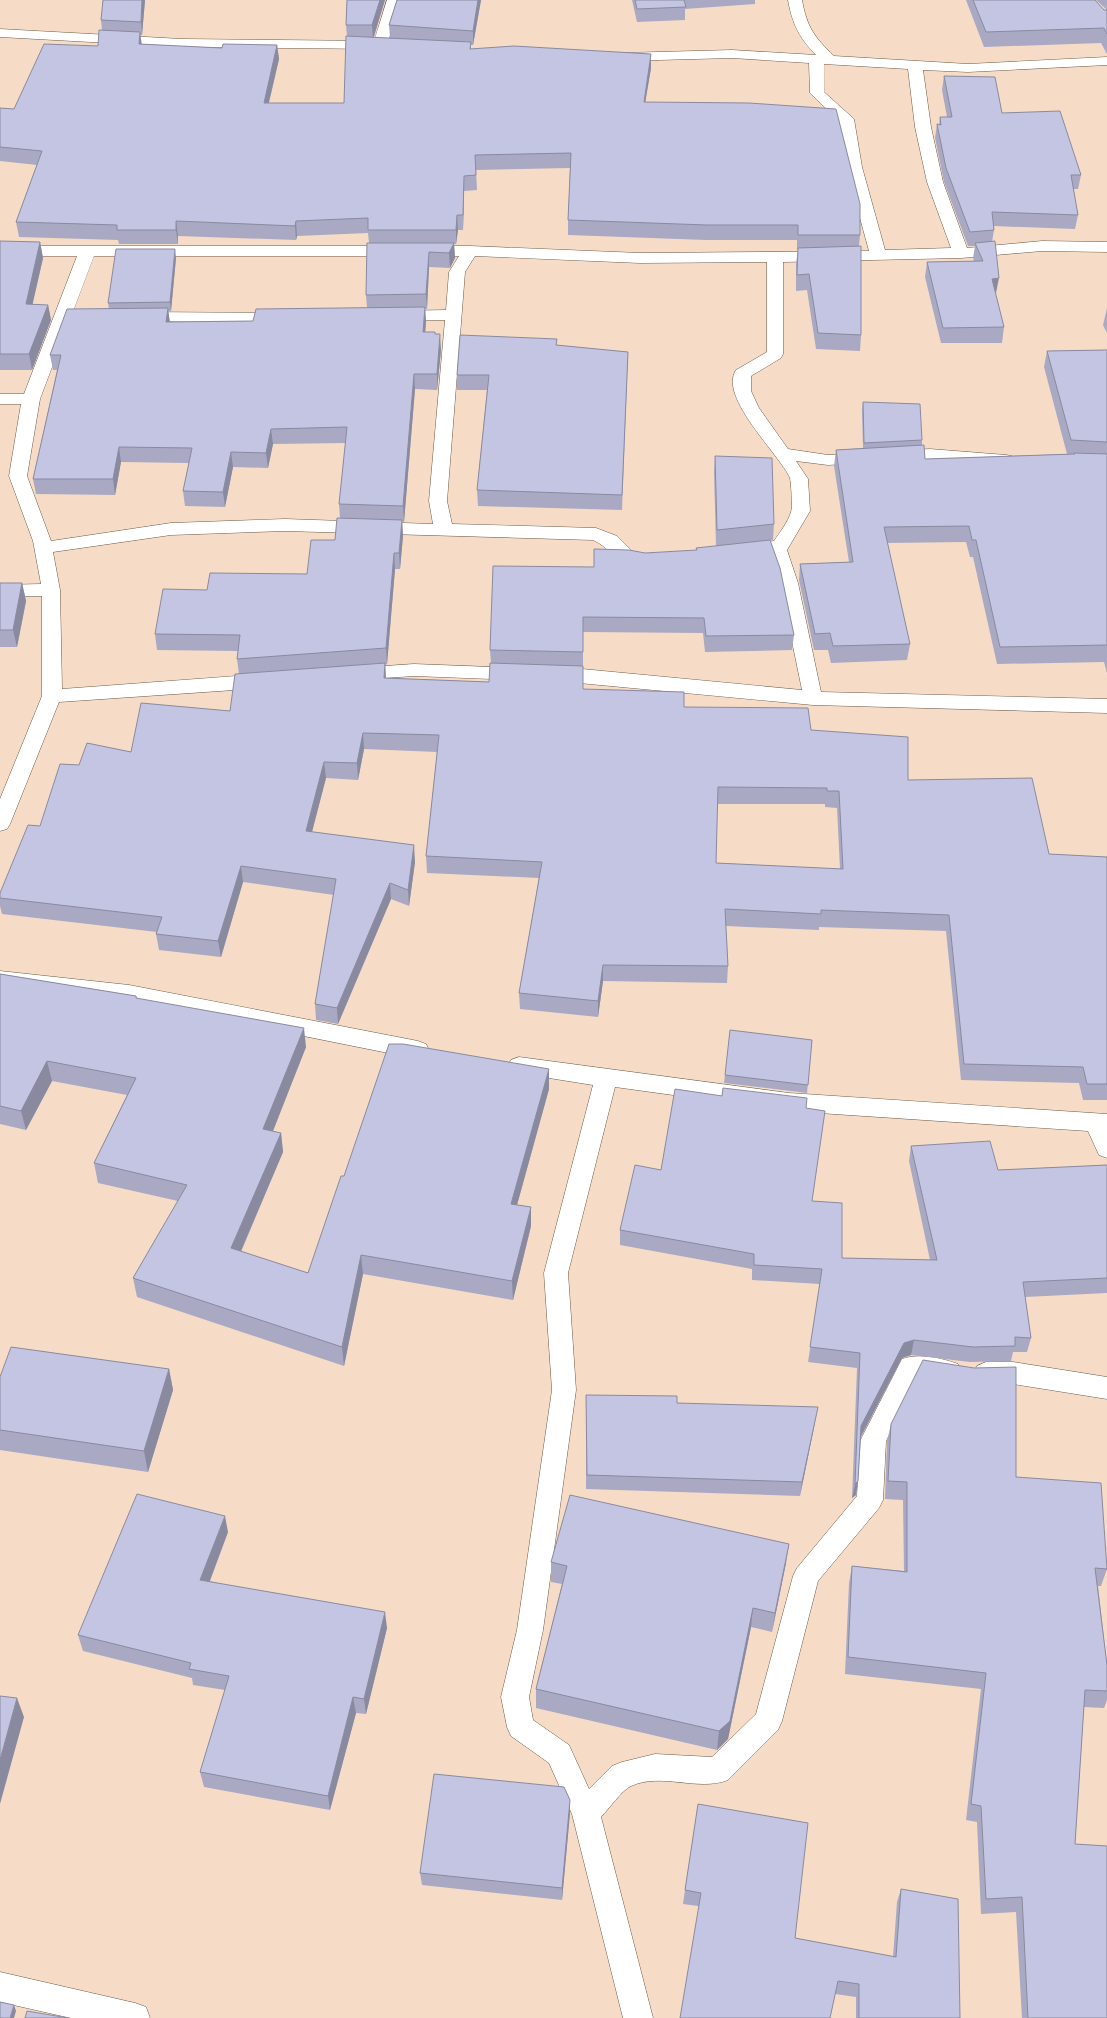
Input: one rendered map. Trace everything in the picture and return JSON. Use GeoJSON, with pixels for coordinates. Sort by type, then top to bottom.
{"type":"FeatureCollection","features":[{"type":"Feature","properties":{"kind":"street"},"geometry":{"type":"LineString","coordinates":[[380,45],[394,0]]}},
{"type":"Feature","properties":{"kind":"street"},"geometry":{"type":"LineString","coordinates":[[795,0],[797,17],[805,37],[822,59],[817,93],[846,119],[854,167],[878,255]]}},
{"type":"Feature","properties":{"kind":"street"},"geometry":{"type":"LineString","coordinates":[[0,33],[182,43],[395,46]]}},
{"type":"Feature","properties":{"kind":"street"},"geometry":{"type":"LineString","coordinates":[[607,57],[732,54],[968,68],[1105,64]]}},
{"type":"Feature","properties":{"kind":"street"},"geometry":{"type":"LineString","coordinates":[[915,65],[923,127],[935,182],[961,253]]}},
{"type":"Feature","properties":{"kind":"street"},"geometry":{"type":"LineString","coordinates":[[0,251],[470,251],[640,258],[961,253],[1042,246],[1107,248]]}},
{"type":"Feature","properties":{"kind":"street"},"geometry":{"type":"LineString","coordinates":[[444,531],[438,501],[456,272],[470,251]]}},
{"type":"Feature","properties":{"kind":"street"},"geometry":{"type":"LineString","coordinates":[[0,824],[52,696],[51,590],[42,541],[18,476],[31,399],[71,318],[87,252]]}},
{"type":"Feature","properties":{"kind":"street"},"geometry":{"type":"LineString","coordinates":[[722,552],[781,546],[801,511],[798,479],[750,408],[742,391],[742,374],[775,354],[775,257]]}},
{"type":"Feature","properties":{"kind":"street"},"geometry":{"type":"LineString","coordinates":[[378,316],[453,315]]}},
{"type":"Feature","properties":{"kind":"street"},"geometry":{"type":"LineString","coordinates":[[124,318],[300,318]]}},
{"type":"Feature","properties":{"kind":"street"},"geometry":{"type":"LineString","coordinates":[[0,399],[31,399]]}},
{"type":"Feature","properties":{"kind":"street"},"geometry":{"type":"LineString","coordinates":[[781,454],[828,460],[930,454],[1024,461]]}},
{"type":"Feature","properties":{"kind":"street"},"geometry":{"type":"LineString","coordinates":[[44,548],[171,529],[286,525],[444,531],[596,534],[610,540],[627,556],[644,561],[667,558]]}},
{"type":"Feature","properties":{"kind":"street"},"geometry":{"type":"LineString","coordinates":[[777,547],[789,583],[812,698]]}},
{"type":"Feature","properties":{"kind":"street"},"geometry":{"type":"LineString","coordinates":[[0,591],[51,590]]}},
{"type":"Feature","properties":{"kind":"street"},"geometry":{"type":"LineString","coordinates":[[335,676],[414,670],[582,675],[812,698],[1107,706]]}},
{"type":"Feature","properties":{"kind":"street"},"geometry":{"type":"LineString","coordinates":[[52,696],[280,680]]}},
{"type":"Feature","properties":{"kind":"street"},"geometry":{"type":"LineString","coordinates":[[0,979],[129,993],[437,1054]]}},
{"type":"Feature","properties":{"kind":"street"},"geometry":{"type":"LineString","coordinates":[[499,1063],[789,1102],[1101,1122],[1107,1149]]}},
{"type":"Feature","properties":{"kind":"street"},"geometry":{"type":"LineString","coordinates":[[606,1078],[556,1273],[564,1390],[530,1630],[515,1697],[522,1727],[559,1754],[586,1812],[638,2018]]}},
{"type":"Feature","properties":{"kind":"street"},"geometry":{"type":"LineString","coordinates":[[586,1812],[622,1775],[655,1767],[718,1771],[768,1721],[806,1576],[870,1500],[873,1441],[911,1366],[970,1374],[1013,1373],[1107,1388]]}},
{"type":"Feature","properties":{"kind":"street"},"geometry":{"type":"LineString","coordinates":[[0,1987],[134,2018]]}},
{"type":"Feature","properties":{"kind":"building"},"geometry":{"type":"Polygon","coordinates":[[[103,0],[142,0],[141,22],[101,20],[103,0]]]}},
{"type":"Feature","properties":{"kind":"building"},"geometry":{"type":"Polygon","coordinates":[[[347,0],[380,0],[372,25],[346,25],[347,0]]]}},
{"type":"Feature","properties":{"kind":"building"},"geometry":{"type":"Polygon","coordinates":[[[397,0],[478,0],[473,31],[389,25],[397,0]]]}},
{"type":"Feature","properties":{"kind":"building"},"geometry":{"type":"Polygon","coordinates":[[[635,0],[684,0],[686,7],[637,9],[635,0]]]}},
{"type":"Feature","properties":{"kind":"building"},"geometry":{"type":"Polygon","coordinates":[[[973,0],[1095,0],[1104,10],[1107,10],[1107,34],[1104,28],[986,32],[973,0]]]}},
{"type":"Feature","properties":{"kind":"building"},"geometry":{"type":"Polygon","coordinates":[[[99,30],[140,32],[139,44],[222,48],[223,44],[277,45],[264,103],[344,103],[346,36],[471,42],[470,49],[514,46],[651,54],[644,102],[749,103],[836,109],[860,204],[860,235],[798,235],[798,225],[707,225],[568,220],[571,153],[475,155],[476,175],[464,176],[463,215],[457,215],[456,230],[368,230],[368,218],[296,221],[295,226],[176,221],[176,230],[117,230],[117,225],[16,222],[42,151],[0,147],[0,108],[14,109],[44,44],[98,46],[99,30]]]}},
{"type":"Feature","properties":{"kind":"building"},"geometry":{"type":"Polygon","coordinates":[[[944,76],[995,77],[1002,113],[1060,111],[1081,175],[1071,175],[1078,215],[992,212],[994,230],[970,232],[946,168],[937,124],[941,125],[940,117],[952,117],[944,76]]]}},
{"type":"Feature","properties":{"kind":"building"},"geometry":{"type":"Polygon","coordinates":[[[0,241],[40,242],[26,304],[48,305],[29,354],[0,354],[0,241]]]}},
{"type":"Feature","properties":{"kind":"building"},"geometry":{"type":"Polygon","coordinates":[[[995,241],[999,278],[992,279],[1004,327],[943,328],[927,262],[983,261],[975,243],[995,241]]]}},
{"type":"Feature","properties":{"kind":"building"},"geometry":{"type":"Polygon","coordinates":[[[367,243],[454,243],[449,253],[429,252],[426,294],[366,295],[367,243]]]}},
{"type":"Feature","properties":{"kind":"building"},"geometry":{"type":"Polygon","coordinates":[[[861,246],[861,335],[818,333],[809,274],[797,275],[798,248],[861,246]]]}},
{"type":"Feature","properties":{"kind":"building"},"geometry":{"type":"Polygon","coordinates":[[[116,249],[175,249],[170,302],[108,303],[116,249]]]}},
{"type":"Feature","properties":{"kind":"building"},"geometry":{"type":"Polygon","coordinates":[[[425,307],[423,332],[435,332],[435,334],[440,334],[437,374],[414,374],[403,506],[339,504],[347,427],[271,429],[266,453],[231,452],[223,492],[183,491],[192,448],[119,447],[113,479],[33,479],[61,355],[50,355],[67,309],[168,308],[166,322],[253,321],[256,309],[425,307]]]}},
{"type":"Feature","properties":{"kind":"building"},"geometry":{"type":"Polygon","coordinates":[[[460,335],[557,339],[556,345],[628,352],[622,495],[477,490],[489,375],[457,375],[460,335]]]}},
{"type":"Feature","properties":{"kind":"building"},"geometry":{"type":"Polygon","coordinates":[[[1107,350],[1107,442],[1071,440],[1047,351],[1107,350]]]}},
{"type":"Feature","properties":{"kind":"building"},"geometry":{"type":"Polygon","coordinates":[[[863,402],[920,404],[922,440],[864,443],[863,402]]]}},
{"type":"Feature","properties":{"kind":"building"},"geometry":{"type":"Polygon","coordinates":[[[924,445],[925,459],[1075,454],[1074,453],[1107,454],[1107,645],[1000,647],[976,540],[972,540],[969,526],[884,527],[910,644],[833,646],[830,633],[815,634],[800,564],[853,562],[836,450],[924,445]]]}},
{"type":"Feature","properties":{"kind":"building"},"geometry":{"type":"Polygon","coordinates":[[[715,456],[772,458],[774,524],[717,530],[715,456]]]}},
{"type":"Feature","properties":{"kind":"building"},"geometry":{"type":"Polygon","coordinates":[[[337,518],[402,520],[399,553],[394,553],[386,648],[237,659],[240,635],[155,634],[163,589],[207,590],[210,573],[307,574],[311,540],[335,540],[337,518]]]}},
{"type":"Feature","properties":{"kind":"building"},"geometry":{"type":"Polygon","coordinates":[[[770,540],[780,568],[794,635],[706,636],[704,618],[583,617],[583,652],[490,650],[493,566],[594,567],[594,549],[629,550],[645,553],[697,550],[696,548],[770,540]]]}},
{"type":"Feature","properties":{"kind":"building"},"geometry":{"type":"Polygon","coordinates":[[[0,583],[22,583],[13,630],[0,630],[0,583]]]}},
{"type":"Feature","properties":{"kind":"building"},"geometry":{"type":"Polygon","coordinates":[[[385,663],[384,678],[489,682],[490,663],[583,666],[583,689],[684,692],[684,707],[808,708],[811,730],[908,737],[908,780],[1032,778],[1049,854],[1107,857],[1107,1084],[1087,1084],[1083,1067],[964,1064],[949,915],[821,910],[821,914],[725,909],[728,966],[603,965],[598,1001],[519,993],[542,862],[426,856],[439,735],[363,733],[357,763],[324,762],[306,831],[414,845],[408,890],[390,883],[337,1008],[315,1004],[336,879],[241,866],[218,941],[156,934],[162,917],[0,898],[0,893],[28,825],[40,826],[60,764],[79,765],[87,743],[131,752],[141,703],[230,711],[235,674],[385,663]],[[718,787],[716,863],[843,869],[839,791],[827,791],[827,788],[718,787]]]}},
{"type":"Feature","properties":{"kind":"building"},"geometry":{"type":"Polygon","coordinates":[[[0,974],[136,996],[136,998],[304,1028],[263,1129],[281,1133],[231,1248],[308,1273],[341,1176],[344,1176],[389,1044],[403,1044],[549,1069],[511,1204],[531,1207],[512,1281],[361,1255],[342,1347],[133,1278],[187,1185],[94,1163],[136,1078],[47,1061],[21,1111],[0,1106],[0,974]]]}},
{"type":"Feature","properties":{"kind":"building"},"geometry":{"type":"Polygon","coordinates":[[[730,1030],[812,1040],[808,1085],[725,1075],[730,1030]]]}},
{"type":"Feature","properties":{"kind":"building"},"geometry":{"type":"Polygon","coordinates":[[[723,1088],[807,1098],[806,1108],[825,1111],[812,1201],[842,1203],[842,1258],[937,1260],[911,1146],[990,1141],[998,1170],[1107,1165],[1107,1278],[1023,1282],[1031,1338],[1015,1337],[1015,1346],[973,1347],[914,1340],[904,1343],[861,1426],[858,1481],[855,1484],[860,1353],[810,1347],[822,1269],[754,1265],[754,1254],[620,1230],[635,1165],[661,1170],[675,1089],[722,1096],[723,1088]]]}},
{"type":"Feature","properties":{"kind":"building"},"geometry":{"type":"Polygon","coordinates":[[[11,1347],[169,1369],[144,1451],[0,1430],[0,1377],[11,1347]]]}},
{"type":"Feature","properties":{"kind":"building"},"geometry":{"type":"Polygon","coordinates":[[[923,1360],[974,1368],[1016,1367],[1016,1477],[1101,1483],[1107,1569],[1095,1568],[1107,1665],[1107,1691],[1085,1690],[1075,1844],[1107,1846],[1107,2018],[1028,2018],[1022,1897],[986,1899],[981,1806],[971,1804],[986,1673],[848,1657],[852,1566],[907,1572],[907,1482],[888,1481],[891,1424],[923,1360]]]}},
{"type":"Feature","properties":{"kind":"building"},"geometry":{"type":"Polygon","coordinates":[[[586,1395],[677,1396],[677,1403],[818,1407],[802,1482],[587,1475],[586,1395]]]}},
{"type":"Feature","properties":{"kind":"building"},"geometry":{"type":"Polygon","coordinates":[[[137,1494],[225,1516],[200,1580],[385,1612],[364,1699],[353,1697],[328,1796],[200,1772],[229,1676],[189,1669],[191,1663],[78,1635],[137,1494]]]}},
{"type":"Feature","properties":{"kind":"building"},"geometry":{"type":"Polygon","coordinates":[[[570,1495],[789,1544],[775,1613],[753,1608],[730,1721],[719,1731],[536,1689],[567,1566],[551,1562],[570,1495]]]}},
{"type":"Feature","properties":{"kind":"building"},"geometry":{"type":"Polygon","coordinates":[[[0,1696],[17,1698],[0,1760],[0,1696]]]}},
{"type":"Feature","properties":{"kind":"building"},"geometry":{"type":"Polygon","coordinates":[[[434,1774],[564,1787],[570,1800],[562,1888],[420,1873],[434,1774]]]}},
{"type":"Feature","properties":{"kind":"building"},"geometry":{"type":"Polygon","coordinates":[[[698,1804],[808,1823],[795,1938],[896,1957],[901,1889],[958,1899],[960,2018],[859,2018],[859,1984],[838,1981],[830,2018],[680,2018],[701,1893],[685,1890],[698,1804]]]}},
{"type":"Feature","properties":{"kind":"building"},"geometry":{"type":"Polygon","coordinates":[[[0,2002],[14,2005],[10,2018],[0,2018],[0,2002]]]}},
{"type":"Feature","properties":{"kind":"building"},"geometry":{"type":"Polygon","coordinates":[[[27,2011],[68,2018],[25,2018],[27,2011]]]}}]}
